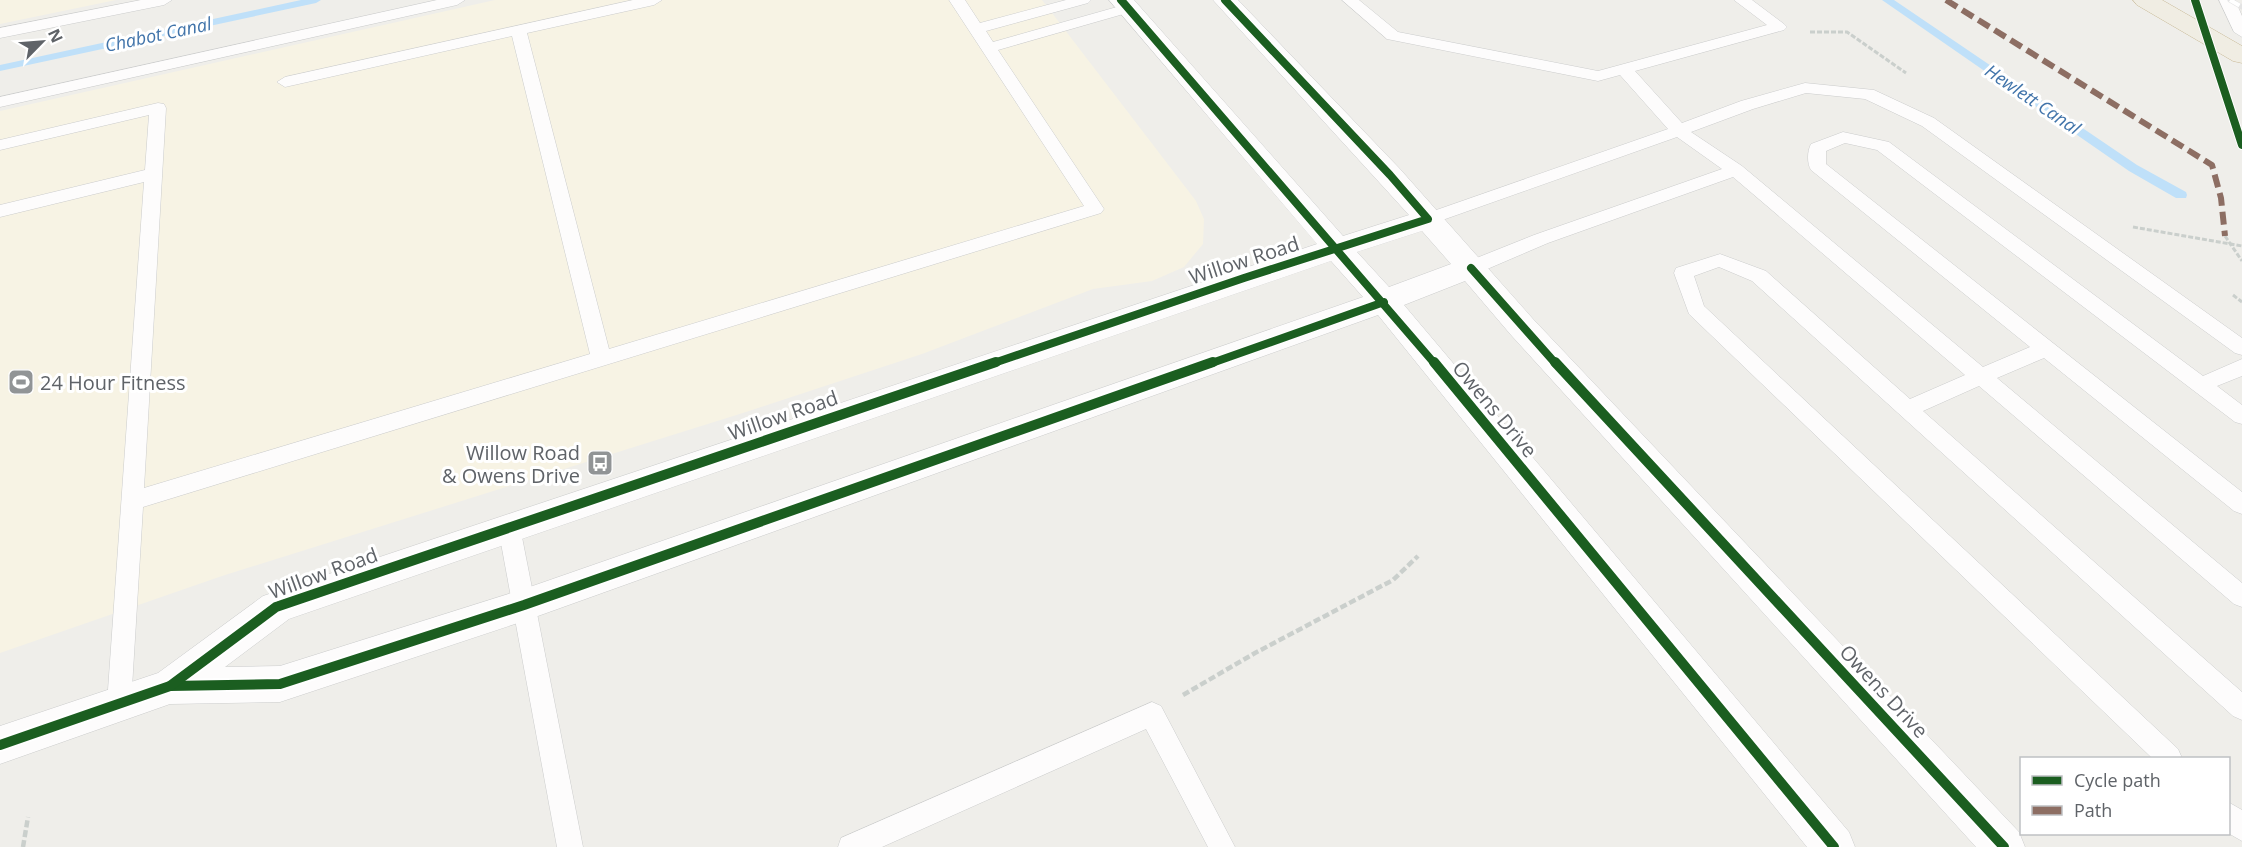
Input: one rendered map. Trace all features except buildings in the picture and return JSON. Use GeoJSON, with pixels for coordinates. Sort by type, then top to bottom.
{"type":"FeatureCollection","features":[{"type":"Feature","properties":{"kind":"highway"},"geometry":{"type":"LineString","coordinates":[[2145,0],[2242,56]]}},
{"type":"Feature","properties":{"kind":"street","name":"Owens Drive"},"geometry":{"type":"LineString","coordinates":[[1225,0],[1390,175],[1522,327],[2004,847]]}},
{"type":"Feature","properties":{"kind":"street","name":"Owens Drive"},"geometry":{"type":"LineString","coordinates":[[1125,4],[1384,302],[1834,847]]}},
{"type":"Feature","properties":{"kind":"street","name":"Willow Road"},"geometry":{"type":"LineString","coordinates":[[0,745],[170,686],[276,607],[1428,219]]}},
{"type":"Feature","properties":{"kind":"street","name":"Willow Road"},"geometry":{"type":"LineString","coordinates":[[170,686],[280,684],[524,605],[1384,302],[1471,268]]}},
{"type":"Feature","properties":{"kind":"lane"},"geometry":{"type":"LineString","coordinates":[[0,33],[164,0]]}},
{"type":"Feature","properties":{"kind":"lane"},"geometry":{"type":"LineString","coordinates":[[0,102],[457,0]]}},
{"type":"Feature","properties":{"kind":"lane"},"geometry":{"type":"LineString","coordinates":[[285,82],[654,0]]}},
{"type":"Feature","properties":{"kind":"lane"},"geometry":{"type":"LineString","coordinates":[[132,501],[1095,209],[957,0]]}},
{"type":"Feature","properties":{"kind":"lane"},"geometry":{"type":"LineString","coordinates":[[977,29],[1083,0]]}},
{"type":"Feature","properties":{"kind":"lane"},"geometry":{"type":"LineString","coordinates":[[1350,0],[1393,36],[1598,76],[1779,27],[1742,0]]}},
{"type":"Feature","properties":{"kind":"lane"},"geometry":{"type":"LineString","coordinates":[[2227,0],[2242,32]]}},
{"type":"Feature","properties":{"kind":"lane"},"geometry":{"type":"LineString","coordinates":[[989,48],[1125,4]]}},
{"type":"Feature","properties":{"kind":"lane"},"geometry":{"type":"LineString","coordinates":[[519,31],[601,358]]}},
{"type":"Feature","properties":{"kind":"lane"},"geometry":{"type":"LineString","coordinates":[[1624,69],[1680,131],[1736,170],[2242,597]]}},
{"type":"Feature","properties":{"kind":"lane"},"geometry":{"type":"LineString","coordinates":[[1428,219],[1680,131],[1747,105],[1805,88],[1868,94],[1928,122],[2242,348]]}},
{"type":"Feature","properties":{"kind":"lane"},"geometry":{"type":"LineString","coordinates":[[0,145],[158,108],[119,704]]}},
{"type":"Feature","properties":{"kind":"lane"},"geometry":{"type":"LineString","coordinates":[[2242,416],[1883,146],[1843,138],[1817,148],[1817,166],[2242,505]]}},
{"type":"Feature","properties":{"kind":"lane"},"geometry":{"type":"LineString","coordinates":[[1471,268],[1541,239],[1736,170]]}},
{"type":"Feature","properties":{"kind":"lane"},"geometry":{"type":"LineString","coordinates":[[0,211],[154,174]]}},
{"type":"Feature","properties":{"kind":"lane"},"geometry":{"type":"LineString","coordinates":[[2167,757],[1696,309],[1683,273],[1720,260],[1759,276],[2242,708]]}},
{"type":"Feature","properties":{"kind":"lane"},"geometry":{"type":"LineString","coordinates":[[1909,408],[2045,349]]}},
{"type":"Feature","properties":{"kind":"lane"},"geometry":{"type":"LineString","coordinates":[[2201,385],[2242,367]]}},
{"type":"Feature","properties":{"kind":"lane"},"geometry":{"type":"LineString","coordinates":[[509,527],[570,847]]}},
{"type":"Feature","properties":{"kind":"lane"},"geometry":{"type":"LineString","coordinates":[[851,847],[1152,714],[1222,847]]}},
{"type":"Feature","properties":{"kind":"lane"},"geometry":{"type":"LineString","coordinates":[[2230,816],[2242,828]]}},
{"type":"Feature","properties":{"kind":"path"},"geometry":{"type":"LineString","coordinates":[[2127,226],[2242,246]]}},
{"type":"Feature","properties":{"kind":"path"},"geometry":{"type":"LineString","coordinates":[[2225,236],[2242,261]]}},
{"type":"Feature","properties":{"kind":"path"},"geometry":{"type":"LineString","coordinates":[[1152,714],[1255,653],[1393,580],[1418,556]]}},
{"type":"Feature","properties":{"kind":"path"},"geometry":{"type":"LineString","coordinates":[[23,847],[28,817]]}},
{"type":"Feature","properties":{"kind":"shaded area"},"geometry":{"type":"Polygon","coordinates":[[[0,0],[116,0],[0,24],[0,0]]]}},
{"type":"Feature","properties":{"kind":"shaded area"},"geometry":{"type":"Polygon","coordinates":[[[495,0],[1042,0],[1196,201],[1204,219],[1203,244],[1184,267],[1152,281],[1093,289],[922,354],[746,412],[222,576],[0,653],[0,111],[495,0]]]}},
{"type":"Feature","properties":{"kind":"waterway","name":"Chabot Canal"},"geometry":{"type":"LineString","coordinates":[[0,68],[316,0]]}},
{"type":"Feature","properties":{"kind":"waterway","name":"Hewlett Canal"},"geometry":{"type":"LineString","coordinates":[[1887,0],[2133,168],[2181,195]]}},
{"type":"Feature","properties":{"kind":"railway"},"geometry":{"type":"LineString","coordinates":[[2230,0],[2242,7]]}},
{"type":"Feature","properties":{"kind":"marked path"},"geometry":{"type":"LineString","coordinates":[[1946,0],[2212,165],[2221,198],[2225,236]]}},
{"type":"Feature","properties":{"kind":"cycle path"},"geometry":{"type":"LineString","coordinates":[[1121,0],[1384,302],[1834,847]]}},
{"type":"Feature","properties":{"kind":"cycle path"},"geometry":{"type":"LineString","coordinates":[[0,745],[170,686],[276,607],[1244,278],[1428,219],[1390,175],[1225,0]]}},
{"type":"Feature","properties":{"kind":"cycle path"},"geometry":{"type":"LineString","coordinates":[[2195,0],[2242,145]]}},
{"type":"Feature","properties":{"kind":"cycle path"},"geometry":{"type":"LineString","coordinates":[[1471,268],[1522,327],[2004,847]]}},
{"type":"Feature","properties":{"kind":"cycle path"},"geometry":{"type":"LineString","coordinates":[[170,686],[280,684],[524,605],[1384,302]]}},
{"type":"Feature","properties":{"kind":"place","name":"24 Hour Fitness"},"geometry":{"type":"Point","coordinates":[21,382]}},
{"type":"Feature","properties":{"kind":"place","name":"Willow Road & Owens Drive"},"geometry":{"type":"Point","coordinates":[600,463]}}]}
